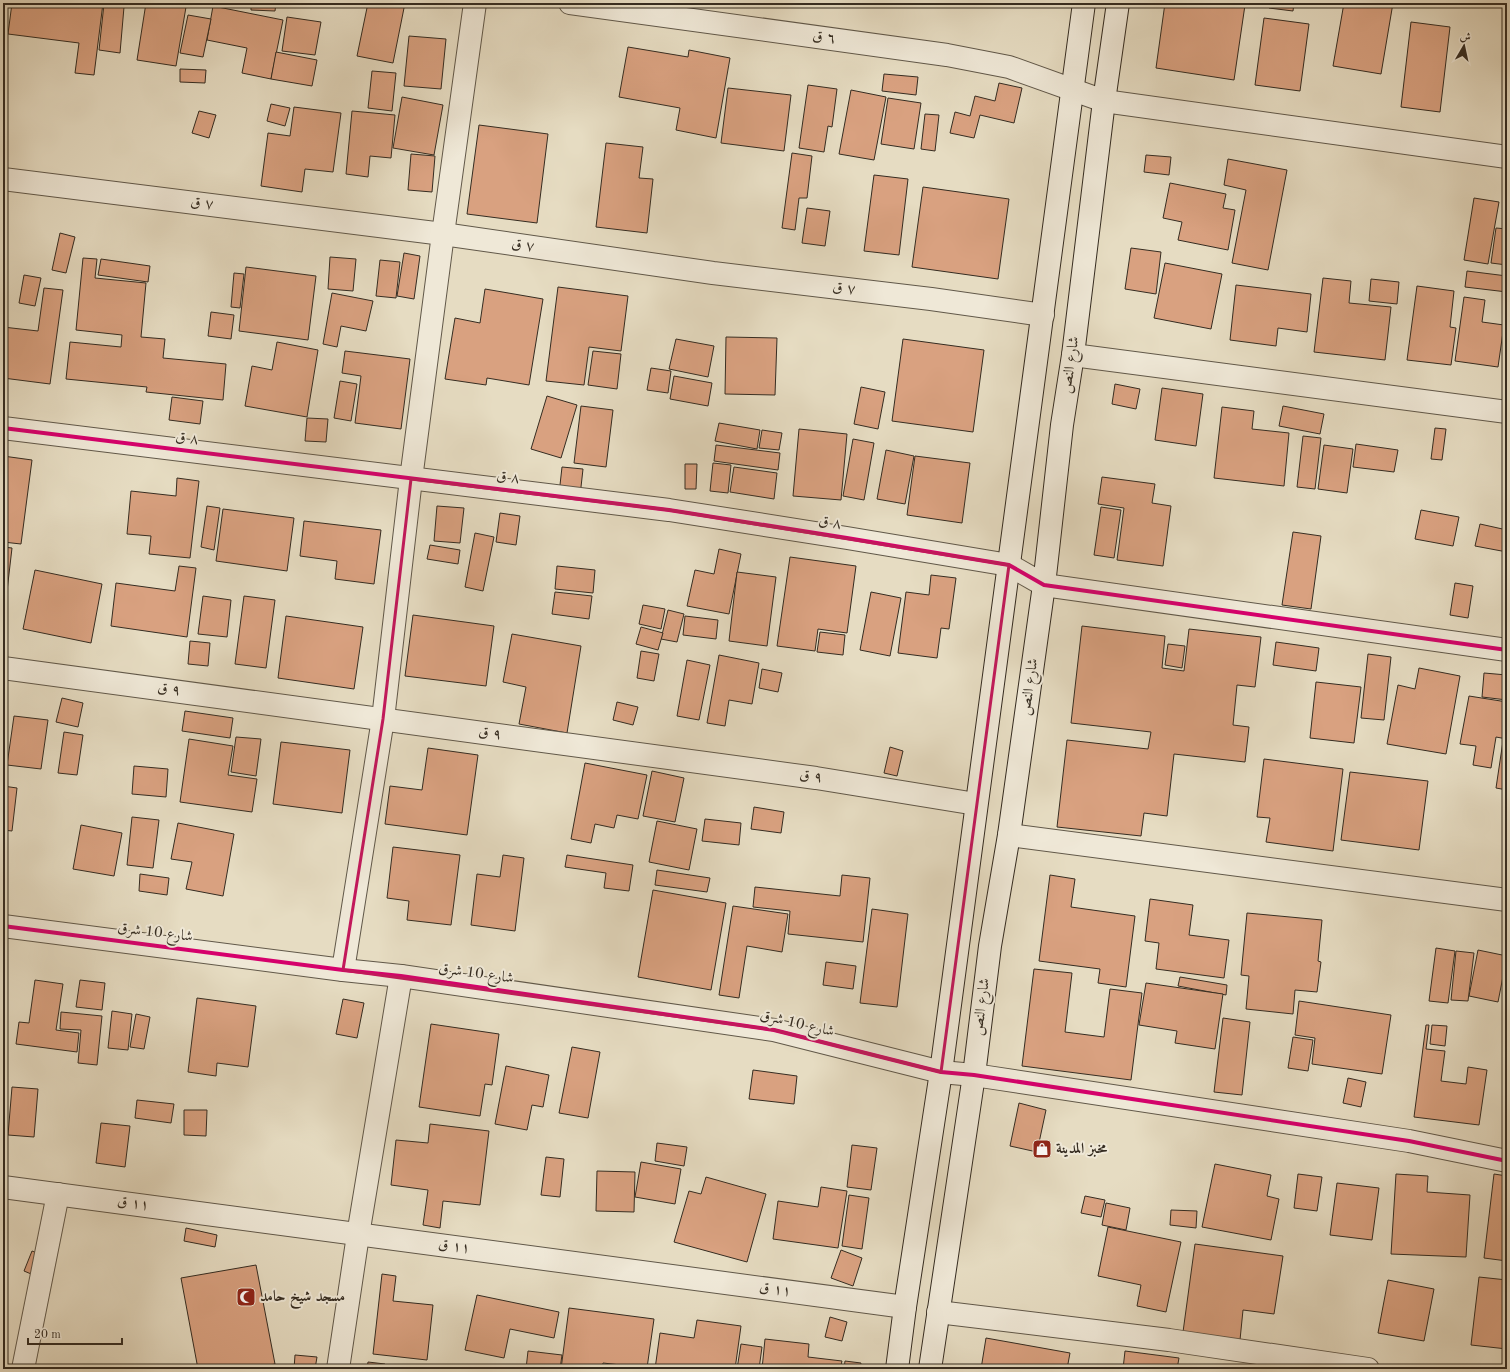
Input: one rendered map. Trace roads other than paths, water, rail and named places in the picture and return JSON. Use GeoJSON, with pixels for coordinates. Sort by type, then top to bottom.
{"type":"FeatureCollection","features":[{"type":"Feature","properties":{"kind":"street"},"geometry":{"type":"LineString","coordinates":[[343,970],[383,719],[411,479],[475,3]]}},
{"type":"Feature","properties":{"kind":"street","name":"٦ ق"},"geometry":{"type":"LineString","coordinates":[[570,3],[947,55],[1009,67],[1104,101],[1507,157]]}},
{"type":"Feature","properties":{"kind":"street"},"geometry":{"type":"LineString","coordinates":[[897,1369],[941,1072],[976,804],[1074,90],[1084,3]]}},
{"type":"Feature","properties":{"kind":"street","name":"شارع النص"},"geometry":{"type":"LineString","coordinates":[[930,1369],[974,1075],[990,946],[1009,835],[1044,585],[1062,425],[1073,354],[1104,101],[1118,3]]}},
{"type":"Feature","properties":{"kind":"street","name":"٧ ق"},"geometry":{"type":"LineString","coordinates":[[3,179],[443,234],[713,273],[923,298],[1043,315]]}},
{"type":"Feature","properties":{"kind":"street"},"geometry":{"type":"LineString","coordinates":[[1073,354],[1507,412]]}},
{"type":"Feature","properties":{"kind":"street","name":"٨ ق"},"geometry":{"type":"LineString","coordinates":[[3,428],[677,512],[1009,565]]}},
{"type":"Feature","properties":{"kind":"street"},"geometry":{"type":"LineString","coordinates":[[1009,565],[1044,585],[1507,650]]}},
{"type":"Feature","properties":{"kind":"street","name":"٩ ق"},"geometry":{"type":"LineString","coordinates":[[3,668],[816,778],[976,804]]}},
{"type":"Feature","properties":{"kind":"street"},"geometry":{"type":"LineString","coordinates":[[1009,835],[1507,900]]}},
{"type":"Feature","properties":{"kind":"street","name":"شارع 10 شرق"},"geometry":{"type":"LineString","coordinates":[[3,926],[343,970],[402,976],[774,1030],[941,1072],[974,1075],[1409,1141],[1507,1161]]}},
{"type":"Feature","properties":{"kind":"street"},"geometry":{"type":"LineString","coordinates":[[338,1369],[358,1235],[402,976]]}},
{"type":"Feature","properties":{"kind":"street","name":"١١ ق"},"geometry":{"type":"LineString","coordinates":[[3,1187],[905,1307]]}},
{"type":"Feature","properties":{"kind":"street"},"geometry":{"type":"LineString","coordinates":[[24,1369],[58,1194]]}},
{"type":"Feature","properties":{"kind":"street"},"geometry":{"type":"LineString","coordinates":[[938,1312],[1169,1340],[1368,1369]]}},
{"type":"Feature","properties":{"kind":"place","name":"مخبز المدينة"},"geometry":{"type":"Point","coordinates":[1042,1149]}},
{"type":"Feature","properties":{"kind":"place","name":"مسجد شيخ حامد"},"geometry":{"type":"Point","coordinates":[246,1297]}}]}
